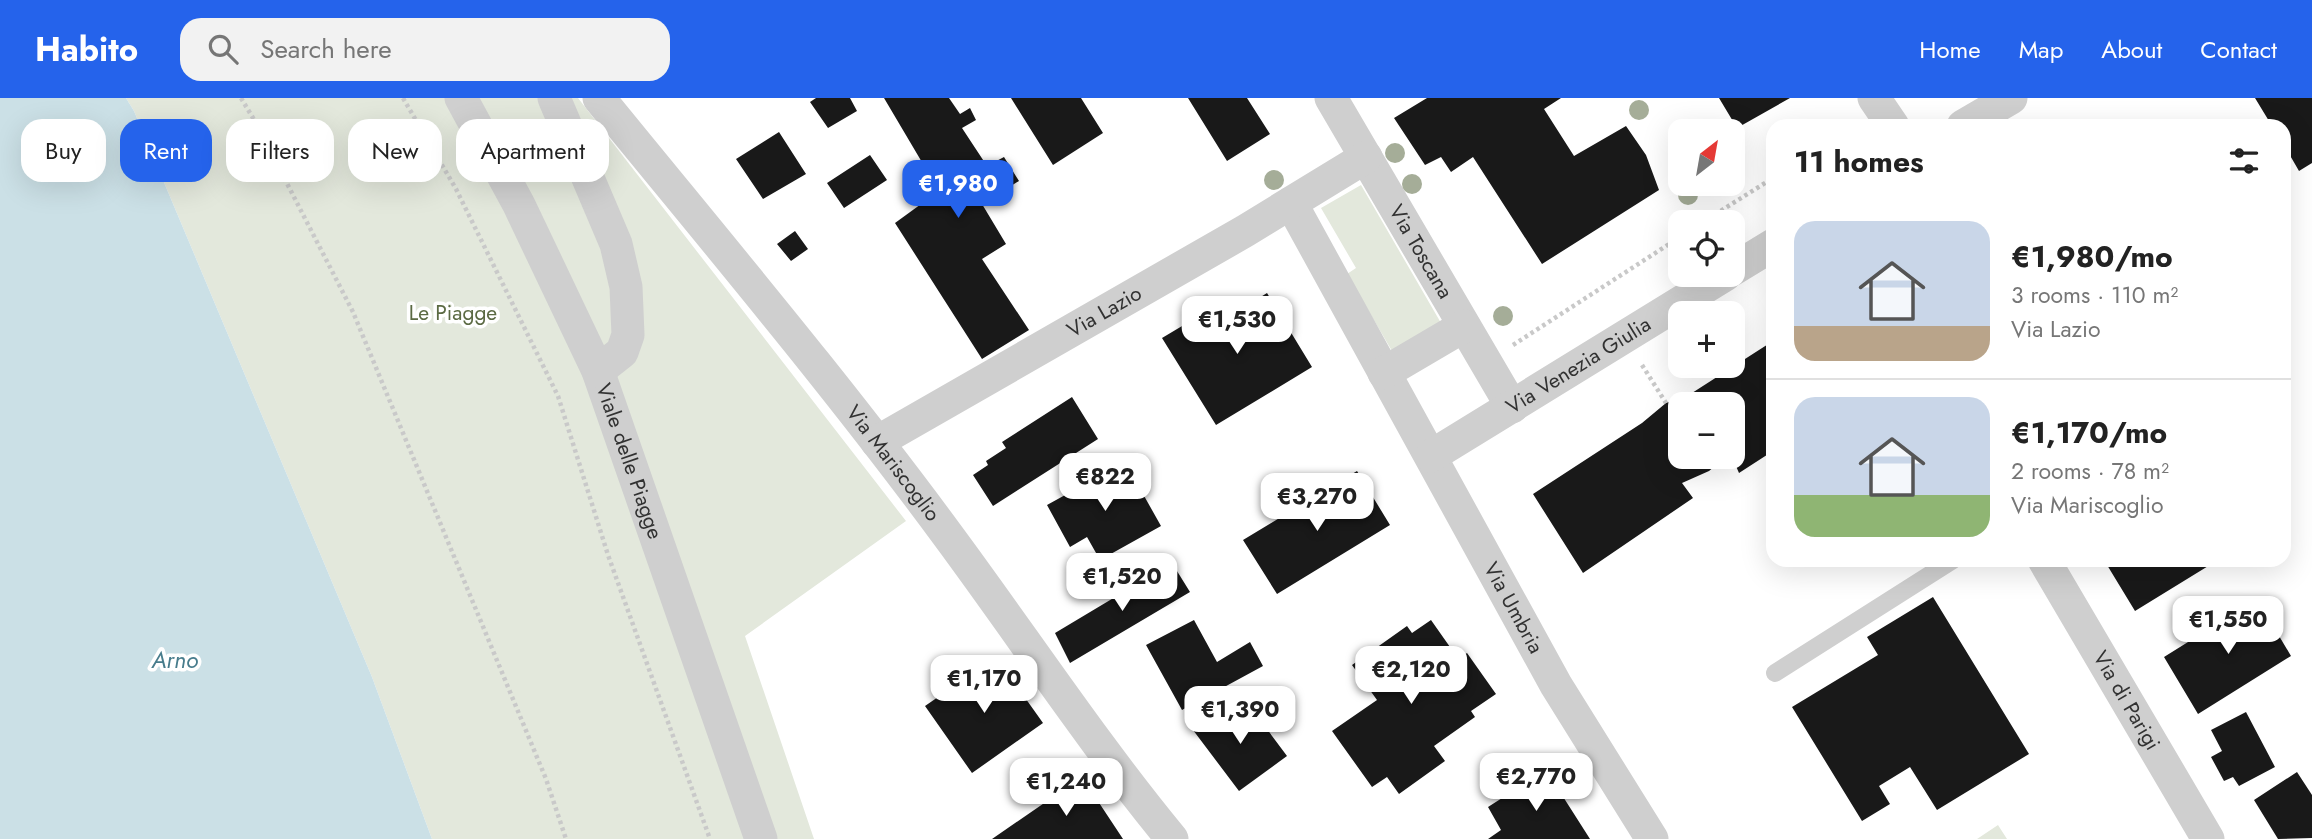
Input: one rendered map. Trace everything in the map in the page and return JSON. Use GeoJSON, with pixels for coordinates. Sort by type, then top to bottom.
{"type":"FeatureCollection","features":[{"type":"Feature","properties":{"kind":"street","name":"Viale delle Piagge"},"geometry":{"type":"LineString","coordinates":[[461,98],[519,205],[598,371],[761,839]]}},
{"type":"Feature","properties":{"kind":"street"},"geometry":{"type":"LineString","coordinates":[[554,98],[616,244],[626,287],[628,335],[622,352],[598,371]]}},
{"type":"Feature","properties":{"kind":"street","name":"Via Mariscoglio"},"geometry":{"type":"LineString","coordinates":[[599,98],[877,442],[949,536],[1136,796],[1172,839]]}},
{"type":"Feature","properties":{"kind":"street","name":"Via Toscana"},"geometry":{"type":"LineString","coordinates":[[1331,98],[1512,407]]}},
{"type":"Feature","properties":{"kind":"street"},"geometry":{"type":"LineString","coordinates":[[1874,98],[1888,119]]}},
{"type":"Feature","properties":{"kind":"street"},"geometry":{"type":"LineString","coordinates":[[1975,119],[2011,98]]}},
{"type":"Feature","properties":{"kind":"street","name":"Via Lazio"},"geometry":{"type":"LineString","coordinates":[[877,442],[1366,157]]}},
{"type":"Feature","properties":{"kind":"street","name":"Via Umbria"},"geometry":{"type":"LineString","coordinates":[[1291,203],[1556,685],[1653,839]]}},
{"type":"Feature","properties":{"kind":"street"},"geometry":{"type":"LineString","coordinates":[[1745,262],[1766,249]]}},
{"type":"Feature","properties":{"kind":"street","name":"Via Venezia Giulia"},"geometry":{"type":"LineString","coordinates":[[1431,456],[1707,287]]}},
{"type":"Feature","properties":{"kind":"street"},"geometry":{"type":"LineString","coordinates":[[1384,373],[1464,326]]}},
{"type":"Feature","properties":{"kind":"street","name":"Via di Parigi"},"geometry":{"type":"LineString","coordinates":[[2048,567],[2208,839]]}},
{"type":"Feature","properties":{"kind":"lane"},"geometry":{"type":"LineString","coordinates":[[1775,673],[1941,567]]}},
{"type":"Feature","properties":{"kind":"path"},"geometry":{"type":"LineString","coordinates":[[241,98],[353,312],[546,779],[566,839]]}},
{"type":"Feature","properties":{"kind":"path"},"geometry":{"type":"LineString","coordinates":[[403,98],[456,189],[558,396],[608,555],[710,839]]}},
{"type":"Feature","properties":{"kind":"path"},"geometry":{"type":"LineString","coordinates":[[1722,210],[1766,182]]}},
{"type":"Feature","properties":{"kind":"path"},"geometry":{"type":"LineString","coordinates":[[1486,362],[1668,245]]}},
{"type":"Feature","properties":{"kind":"path"},"geometry":{"type":"LineString","coordinates":[[1625,339],[1666,403]]}},
{"type":"Feature","properties":{"kind":"green space","name":"Le Piagge"},"geometry":{"type":"Polygon","coordinates":[[[126,98],[578,98],[594,119],[456,119],[456,182],[609,182],[609,138],[906,521],[745,636],[814,839],[432,839],[372,677],[164,182],[212,182],[212,119],[137,119],[126,98]]]}},
{"type":"Feature","properties":{"kind":"green space"},"geometry":{"type":"Polygon","coordinates":[[[1361,185],[1441,323],[1392,351],[1347,274],[1356,268],[1321,208],[1361,185]]]}},
{"type":"Feature","properties":{"kind":"green space"},"geometry":{"type":"Polygon","coordinates":[[[1998,825],[2007,839],[1977,839],[1998,825]]]}},
{"type":"Feature","properties":{"kind":"water","name":"Arno"},"geometry":{"type":"Polygon","coordinates":[[[0,98],[126,98],[137,119],[120,119],[120,182],[164,182],[372,677],[432,839],[0,839],[0,98]]]}},
{"type":"Feature","properties":{"kind":"building"},"geometry":{"type":"Polygon","coordinates":[[[816,98],[850,98],[857,111],[828,128],[810,102],[816,98]]]}},
{"type":"Feature","properties":{"kind":"building"},"geometry":{"type":"Polygon","coordinates":[[[884,98],[949,98],[960,114],[970,108],[976,120],[962,128],[987,166],[1004,157],[1019,181],[982,204],[1006,244],[982,259],[1029,330],[982,359],[895,223],[939,191],[884,98]]]}},
{"type":"Feature","properties":{"kind":"building"},"geometry":{"type":"Polygon","coordinates":[[[1011,98],[1081,98],[1103,133],[1053,165],[1011,98]]]}},
{"type":"Feature","properties":{"kind":"building"},"geometry":{"type":"Polygon","coordinates":[[[1188,98],[1247,98],[1270,134],[1227,161],[1188,98]]]}},
{"type":"Feature","properties":{"kind":"building"},"geometry":{"type":"Polygon","coordinates":[[[1427,98],[1561,98],[1544,109],[1574,156],[1626,126],[1646,155],[1659,190],[1542,264],[1473,157],[1451,172],[1441,157],[1425,165],[1394,118],[1427,98]]]}},
{"type":"Feature","properties":{"kind":"building"},"geometry":{"type":"Polygon","coordinates":[[[1719,98],[1790,98],[1745,123],[1745,119],[1732,119],[1719,98]]]}},
{"type":"Feature","properties":{"kind":"building"},"geometry":{"type":"Polygon","coordinates":[[[2255,98],[2312,98],[2312,163],[2299,171],[2291,157],[2291,119],[2268,119],[2255,98]]]}},
{"type":"Feature","properties":{"kind":"building"},"geometry":{"type":"Polygon","coordinates":[[[779,132],[806,174],[763,199],[736,159],[779,132]]]}},
{"type":"Feature","properties":{"kind":"building"},"geometry":{"type":"Polygon","coordinates":[[[870,155],[887,180],[844,208],[827,183],[870,155]]]}},
{"type":"Feature","properties":{"kind":"building"},"geometry":{"type":"Polygon","coordinates":[[[795,231],[808,249],[791,261],[777,244],[795,231]]]}},
{"type":"Feature","properties":{"kind":"building"},"geometry":{"type":"Polygon","coordinates":[[[1267,293],[1312,367],[1216,425],[1162,338],[1224,301],[1232,315],[1267,293]]]}},
{"type":"Feature","properties":{"kind":"building"},"geometry":{"type":"Polygon","coordinates":[[[1766,345],[1766,456],[1739,473],[1737,469],[1745,469],[1745,392],[1694,392],[1715,378],[1745,378],[1745,359],[1766,345]]]}},
{"type":"Feature","properties":{"kind":"building"},"geometry":{"type":"Polygon","coordinates":[[[1072,397],[1098,439],[993,506],[973,475],[988,465],[986,461],[1006,448],[1002,442],[1072,397]]]}},
{"type":"Feature","properties":{"kind":"building"},"geometry":{"type":"Polygon","coordinates":[[[1668,402],[1668,469],[1711,469],[1682,483],[1693,498],[1583,573],[1533,494],[1642,423],[1668,402]]]}},
{"type":"Feature","properties":{"kind":"building"},"geometry":{"type":"Polygon","coordinates":[[[1125,462],[1161,526],[1100,560],[1087,537],[1070,547],[1047,505],[1125,462]]]}},
{"type":"Feature","properties":{"kind":"building"},"geometry":{"type":"Polygon","coordinates":[[[1357,471],[1390,525],[1277,594],[1243,540],[1357,471]]]}},
{"type":"Feature","properties":{"kind":"building"},"geometry":{"type":"Polygon","coordinates":[[[1172,563],[1190,592],[1070,663],[1055,633],[1172,563]]]}},
{"type":"Feature","properties":{"kind":"building"},"geometry":{"type":"Polygon","coordinates":[[[2108,567],[2207,567],[2135,611],[2108,567]]]}},
{"type":"Feature","properties":{"kind":"building"},"geometry":{"type":"Polygon","coordinates":[[[1933,597],[2029,754],[1937,810],[1910,767],[1879,786],[1890,804],[1862,821],[1792,707],[1878,655],[1867,637],[1933,597]]]}},
{"type":"Feature","properties":{"kind":"building"},"geometry":{"type":"Polygon","coordinates":[[[2257,599],[2291,656],[2198,714],[2164,657],[2257,599]]]}},
{"type":"Feature","properties":{"kind":"building"},"geometry":{"type":"Polygon","coordinates":[[[1194,620],[1217,662],[1250,642],[1263,666],[1182,710],[1146,645],[1194,620]]]}},
{"type":"Feature","properties":{"kind":"building"},"geometry":{"type":"Polygon","coordinates":[[[1431,620],[1457,657],[1451,662],[1467,653],[1496,694],[1471,711],[1475,717],[1434,746],[1445,761],[1399,794],[1387,777],[1372,787],[1332,731],[1377,700],[1352,665],[1407,626],[1412,633],[1431,620]]]}},
{"type":"Feature","properties":{"kind":"building"},"geometry":{"type":"Polygon","coordinates":[[[996,657],[1043,723],[972,773],[925,706],[996,657]]]}},
{"type":"Feature","properties":{"kind":"building"},"geometry":{"type":"Polygon","coordinates":[[[1228,703],[1242,722],[1255,713],[1287,756],[1239,791],[1193,730],[1228,703]]]}},
{"type":"Feature","properties":{"kind":"building"},"geometry":{"type":"Polygon","coordinates":[[[2246,712],[2275,767],[2239,786],[2233,777],[2224,781],[2211,757],[2222,751],[2211,730],[2246,712]]]}},
{"type":"Feature","properties":{"kind":"building"},"geometry":{"type":"Polygon","coordinates":[[[1546,770],[1590,839],[1488,839],[1501,830],[1488,807],[1546,770]]]}},
{"type":"Feature","properties":{"kind":"building"},"geometry":{"type":"Polygon","coordinates":[[[2297,772],[2312,795],[2312,838],[2278,839],[2254,800],[2297,772]]]}},
{"type":"Feature","properties":{"kind":"building"},"geometry":{"type":"Polygon","coordinates":[[[1082,777],[1123,839],[992,839],[1082,777]]]}}]}
